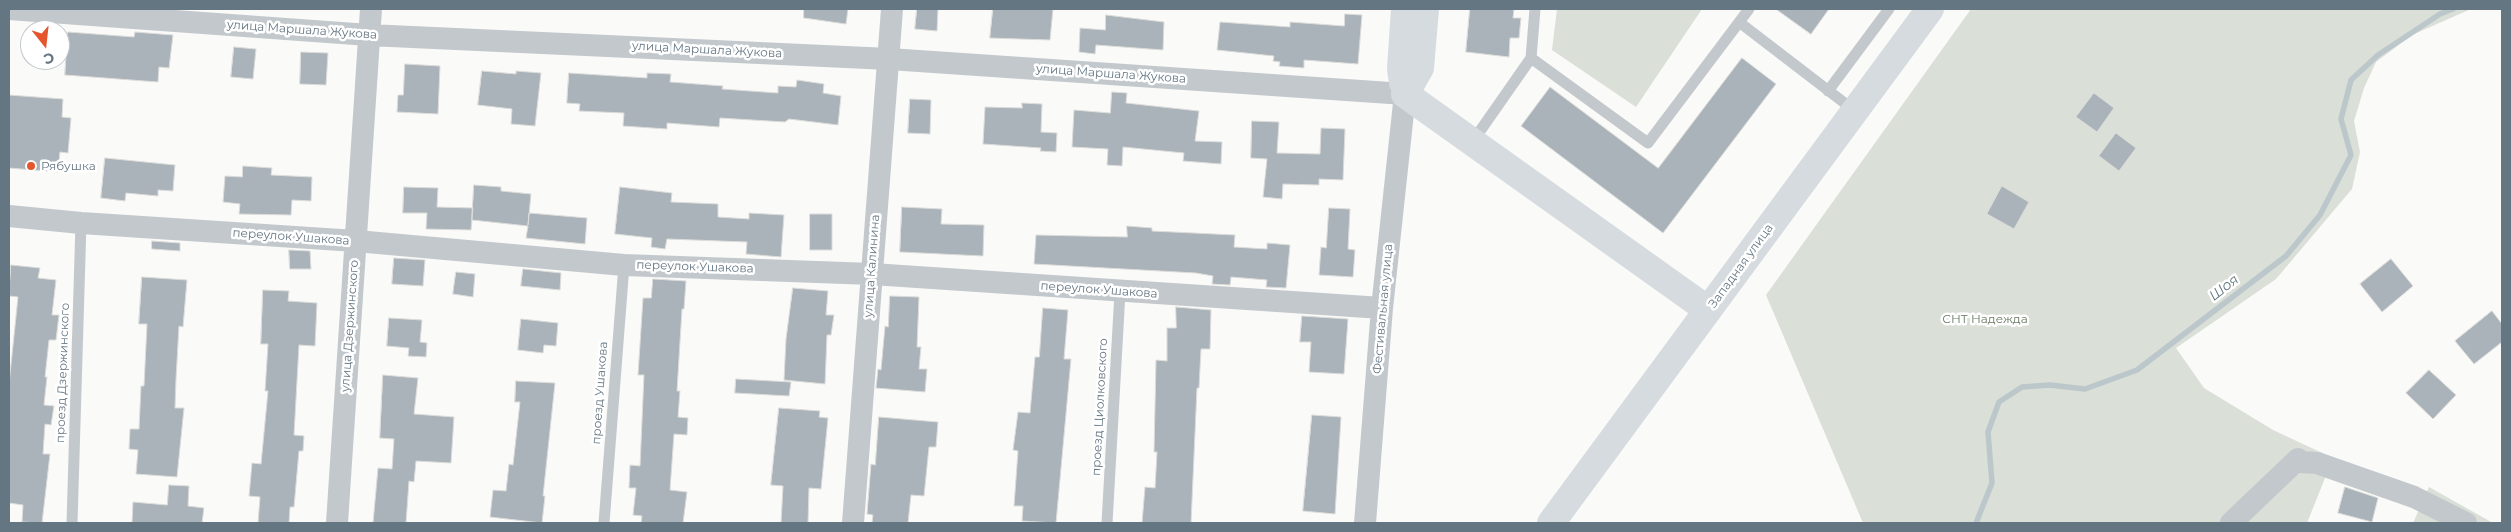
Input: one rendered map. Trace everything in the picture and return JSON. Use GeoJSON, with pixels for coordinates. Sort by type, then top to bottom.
{"type":"FeatureCollection","features":[{"type":"Feature","properties":{"kind":"main road","name":"Фестивальная улица"},"geometry":{"type":"LineString","coordinates":[[1404,94],[1401,69],[1405,9]]}},
{"type":"Feature","properties":{"kind":"main road","name":"Фестивальная улица"},"geometry":{"type":"LineString","coordinates":[[1404,94],[1420,68],[1425,9]]}},
{"type":"Feature","properties":{"kind":"main road","name":"Западная улица"},"geometry":{"type":"LineString","coordinates":[[1551,523],[1930,9]]}},
{"type":"Feature","properties":{"kind":"main road"},"geometry":{"type":"LineString","coordinates":[[1404,94],[1473,141],[1708,310]]}},
{"type":"Feature","properties":{"kind":"street","name":"улица Маршала Жукова"},"geometry":{"type":"LineString","coordinates":[[9,9],[369,35],[889,59],[1404,94]]}},
{"type":"Feature","properties":{"kind":"street","name":"улица Дзержинского"},"geometry":{"type":"LineString","coordinates":[[337,523],[371,9]]}},
{"type":"Feature","properties":{"kind":"street","name":"улица Калинина"},"geometry":{"type":"LineString","coordinates":[[853,523],[892,9]]}},
{"type":"Feature","properties":{"kind":"street","name":"Фестивальная улица"},"geometry":{"type":"LineString","coordinates":[[1365,523],[1382,308],[1404,94]]}},
{"type":"Feature","properties":{"kind":"street","name":"переулок Ушакова"},"geometry":{"type":"LineString","coordinates":[[9,216],[81,223],[356,241],[624,265],[872,274],[1382,308]]}},
{"type":"Feature","properties":{"kind":"street"},"geometry":{"type":"LineString","coordinates":[[2231,523],[2298,459],[2300,462],[2317,462],[2414,498],[2466,523]]}},
{"type":"Feature","properties":{"kind":"lane"},"geometry":{"type":"LineString","coordinates":[[1473,141],[1531,58],[1536,9]]}},
{"type":"Feature","properties":{"kind":"lane"},"geometry":{"type":"LineString","coordinates":[[1531,58],[1648,144],[1749,9]]}},
{"type":"Feature","properties":{"kind":"lane"},"geometry":{"type":"LineString","coordinates":[[1828,91],[1889,9]]}},
{"type":"Feature","properties":{"kind":"lane"},"geometry":{"type":"LineString","coordinates":[[1739,22],[1855,111]]}},
{"type":"Feature","properties":{"kind":"lane","name":"проезд Дзержинского"},"geometry":{"type":"LineString","coordinates":[[72,523],[81,223]]}},
{"type":"Feature","properties":{"kind":"lane","name":"проезд Ушакова"},"geometry":{"type":"LineString","coordinates":[[604,523],[624,265]]}},
{"type":"Feature","properties":{"kind":"lane","name":"проезд Циолковского"},"geometry":{"type":"LineString","coordinates":[[1106,523],[1120,292]]}},
{"type":"Feature","properties":{"kind":"green space"},"geometry":{"type":"Polygon","coordinates":[[[1557,9],[1702,9],[1636,107],[1552,50],[1557,9]]]}},
{"type":"Feature","properties":{"kind":"green space","name":"СНТ Надежда"},"geometry":{"type":"Polygon","coordinates":[[[1971,9],[2471,9],[2412,35],[2376,62],[2364,88],[2354,121],[2360,152],[2352,189],[2276,279],[2176,348],[2204,388],[2273,430],[2333,458],[2307,523],[1863,523],[1766,295],[1971,9]]]}},
{"type":"Feature","properties":{"kind":"green space"},"geometry":{"type":"Polygon","coordinates":[[[2429,487],[2493,523],[2413,523],[2429,487]]]}},
{"type":"Feature","properties":{"kind":"building"},"geometry":{"type":"Polygon","coordinates":[[[804,9],[848,9],[846,24],[804,18],[804,9]]]}},
{"type":"Feature","properties":{"kind":"building"},"geometry":{"type":"Polygon","coordinates":[[[917,9],[938,9],[937,31],[915,29],[917,9]]]}},
{"type":"Feature","properties":{"kind":"building"},"geometry":{"type":"Polygon","coordinates":[[[993,9],[1053,9],[1050,40],[990,38],[993,9]]]}},
{"type":"Feature","properties":{"kind":"building"},"geometry":{"type":"Polygon","coordinates":[[[1470,9],[1514,9],[1513,18],[1521,18],[1519,38],[1510,38],[1509,57],[1466,52],[1470,9]]]}},
{"type":"Feature","properties":{"kind":"building"},"geometry":{"type":"Polygon","coordinates":[[[1776,9],[1829,9],[1811,34],[1776,9]]]}},
{"type":"Feature","properties":{"kind":"building"},"geometry":{"type":"Polygon","coordinates":[[[1345,14],[1362,15],[1358,64],[1304,60],[1304,68],[1279,66],[1280,62],[1273,61],[1274,56],[1217,50],[1220,22],[1290,27],[1290,22],[1344,26],[1345,14]]]}},
{"type":"Feature","properties":{"kind":"building"},"geometry":{"type":"Polygon","coordinates":[[[1106,15],[1164,22],[1163,50],[1096,45],[1095,54],[1079,52],[1080,28],[1105,30],[1106,15]]]}},
{"type":"Feature","properties":{"kind":"building"},"geometry":{"type":"Polygon","coordinates":[[[70,32],[134,37],[135,32],[173,35],[169,68],[159,67],[158,82],[65,75],[65,70],[70,70],[70,32]]]}},
{"type":"Feature","properties":{"kind":"building"},"geometry":{"type":"Polygon","coordinates":[[[234,47],[256,49],[253,79],[231,77],[234,47]]]}},
{"type":"Feature","properties":{"kind":"building"},"geometry":{"type":"Polygon","coordinates":[[[301,52],[328,53],[326,85],[300,84],[301,52]]]}},
{"type":"Feature","properties":{"kind":"building"},"geometry":{"type":"Polygon","coordinates":[[[1742,58],[1776,84],[1663,233],[1521,126],[1550,87],[1658,168],[1742,58]]]}},
{"type":"Feature","properties":{"kind":"building"},"geometry":{"type":"Polygon","coordinates":[[[405,64],[440,66],[438,114],[397,112],[398,95],[403,95],[405,64]]]}},
{"type":"Feature","properties":{"kind":"building"},"geometry":{"type":"Polygon","coordinates":[[[482,71],[516,74],[516,71],[541,73],[535,126],[511,124],[512,109],[478,105],[482,71]]]}},
{"type":"Feature","properties":{"kind":"building"},"geometry":{"type":"Polygon","coordinates":[[[569,73],[647,78],[647,73],[671,74],[670,82],[723,86],[722,89],[778,93],[778,86],[796,87],[797,80],[824,84],[823,93],[841,96],[838,125],[789,119],[785,122],[720,118],[719,127],[667,123],[667,129],[623,126],[624,113],[579,111],[580,104],[567,103],[569,73]]]}},
{"type":"Feature","properties":{"kind":"building"},"geometry":{"type":"Polygon","coordinates":[[[1112,92],[1127,93],[1126,103],[1199,111],[1195,141],[1222,142],[1221,164],[1183,161],[1184,153],[1123,147],[1122,166],[1107,165],[1108,149],[1072,147],[1074,110],[1110,113],[1112,92]]]}},
{"type":"Feature","properties":{"kind":"building"},"geometry":{"type":"Polygon","coordinates":[[[2094,93],[2114,108],[2097,132],[2076,117],[2094,93]]]}},
{"type":"Feature","properties":{"kind":"building"},"geometry":{"type":"Polygon","coordinates":[[[9,95],[63,99],[62,117],[71,118],[68,153],[60,152],[58,172],[9,168],[9,95]]]}},
{"type":"Feature","properties":{"kind":"building"},"geometry":{"type":"Polygon","coordinates":[[[910,99],[931,100],[930,134],[908,133],[910,99]]]}},
{"type":"Feature","properties":{"kind":"building"},"geometry":{"type":"Polygon","coordinates":[[[1022,103],[1042,104],[1041,132],[1057,133],[1056,152],[1040,151],[1041,148],[983,144],[985,107],[1022,108],[1022,103]]]}},
{"type":"Feature","properties":{"kind":"building"},"geometry":{"type":"Polygon","coordinates":[[[1252,121],[1279,122],[1277,153],[1320,154],[1321,128],[1345,129],[1343,180],[1319,179],[1319,185],[1283,184],[1282,199],[1263,197],[1267,159],[1251,158],[1252,121]]]}},
{"type":"Feature","properties":{"kind":"building"},"geometry":{"type":"Polygon","coordinates":[[[2116,133],[2136,148],[2119,171],[2099,156],[2116,133]]]}},
{"type":"Feature","properties":{"kind":"building"},"geometry":{"type":"Polygon","coordinates":[[[105,158],[175,165],[173,191],[158,190],[158,196],[126,193],[125,201],[101,198],[105,158]]]}},
{"type":"Feature","properties":{"kind":"building"},"geometry":{"type":"Polygon","coordinates":[[[243,166],[272,168],[271,175],[312,177],[311,201],[292,200],[291,215],[239,214],[240,204],[223,202],[225,176],[242,177],[243,166]]]}},
{"type":"Feature","properties":{"kind":"building"},"geometry":{"type":"Polygon","coordinates":[[[474,185],[501,187],[501,191],[531,194],[529,213],[587,218],[585,244],[526,238],[528,226],[472,220],[474,185]]]}},
{"type":"Feature","properties":{"kind":"building"},"geometry":{"type":"Polygon","coordinates":[[[2002,186],[2029,202],[2014,229],[1987,214],[2002,186]]]}},
{"type":"Feature","properties":{"kind":"building"},"geometry":{"type":"Polygon","coordinates":[[[404,187],[438,188],[437,207],[473,208],[471,230],[426,229],[427,213],[403,213],[404,187]]]}},
{"type":"Feature","properties":{"kind":"building"},"geometry":{"type":"Polygon","coordinates":[[[620,187],[672,193],[671,202],[718,204],[718,217],[749,219],[749,213],[784,215],[781,257],[746,254],[747,242],[667,239],[665,249],[651,247],[652,238],[615,234],[620,187]]]}},
{"type":"Feature","properties":{"kind":"building"},"geometry":{"type":"Polygon","coordinates":[[[902,207],[942,209],[941,224],[984,225],[983,256],[900,252],[902,207]]]}},
{"type":"Feature","properties":{"kind":"building"},"geometry":{"type":"Polygon","coordinates":[[[1329,208],[1350,209],[1348,249],[1355,250],[1353,277],[1319,275],[1321,247],[1326,248],[1329,208]]]}},
{"type":"Feature","properties":{"kind":"building"},"geometry":{"type":"Polygon","coordinates":[[[810,214],[832,214],[832,250],[810,250],[810,214]]]}},
{"type":"Feature","properties":{"kind":"building"},"geometry":{"type":"Polygon","coordinates":[[[1127,226],[1152,228],[1152,231],[1235,235],[1234,247],[1267,249],[1267,243],[1290,245],[1286,288],[1266,287],[1267,280],[1231,277],[1230,285],[1212,284],[1213,276],[1196,273],[1034,264],[1036,235],[1127,237],[1127,226]]]}},
{"type":"Feature","properties":{"kind":"building"},"geometry":{"type":"Polygon","coordinates":[[[152,241],[180,243],[180,251],[152,249],[152,241]]]}},
{"type":"Feature","properties":{"kind":"building"},"geometry":{"type":"Polygon","coordinates":[[[289,250],[310,251],[311,269],[290,269],[289,250]]]}},
{"type":"Feature","properties":{"kind":"building"},"geometry":{"type":"Polygon","coordinates":[[[394,258],[425,260],[423,286],[392,284],[394,258]]]}},
{"type":"Feature","properties":{"kind":"building"},"geometry":{"type":"Polygon","coordinates":[[[2391,259],[2413,286],[2382,312],[2360,284],[2391,259]]]}},
{"type":"Feature","properties":{"kind":"building"},"geometry":{"type":"Polygon","coordinates":[[[11,265],[40,268],[38,278],[56,280],[52,315],[59,315],[56,340],[49,340],[45,377],[47,377],[44,405],[54,406],[51,425],[45,424],[43,454],[50,454],[42,523],[22,522],[23,505],[9,503],[9,384],[18,297],[9,296],[11,265]]]}},
{"type":"Feature","properties":{"kind":"building"},"geometry":{"type":"Polygon","coordinates":[[[523,269],[561,273],[560,290],[521,286],[523,269]]]}},
{"type":"Feature","properties":{"kind":"building"},"geometry":{"type":"Polygon","coordinates":[[[456,272],[475,274],[473,297],[453,294],[456,272]]]}},
{"type":"Feature","properties":{"kind":"building"},"geometry":{"type":"Polygon","coordinates":[[[142,277],[187,280],[183,327],[179,326],[176,379],[175,408],[184,408],[177,477],[136,474],[138,450],[129,449],[130,429],[139,429],[141,386],[144,386],[147,324],[139,324],[142,277]]]}},
{"type":"Feature","properties":{"kind":"building"},"geometry":{"type":"Polygon","coordinates":[[[653,279],[686,281],[684,309],[682,309],[677,391],[680,391],[678,417],[688,418],[687,435],[674,434],[670,490],[687,492],[683,523],[641,523],[642,516],[633,515],[636,488],[629,488],[630,465],[640,466],[644,375],[638,375],[643,298],[651,298],[653,279]]]}},
{"type":"Feature","properties":{"kind":"building"},"geometry":{"type":"Polygon","coordinates":[[[793,288],[828,291],[826,315],[834,315],[831,335],[827,335],[825,384],[784,380],[786,339],[793,288]]]}},
{"type":"Feature","properties":{"kind":"building"},"geometry":{"type":"Polygon","coordinates":[[[263,290],[289,291],[288,301],[317,303],[315,346],[299,345],[294,435],[304,436],[303,451],[299,451],[294,507],[290,507],[289,523],[258,523],[260,497],[249,496],[252,463],[261,464],[268,391],[265,391],[268,344],[261,344],[263,290]]]}},
{"type":"Feature","properties":{"kind":"building"},"geometry":{"type":"Polygon","coordinates":[[[890,296],[919,297],[917,347],[921,347],[919,369],[927,369],[925,392],[876,388],[878,369],[881,370],[885,326],[888,327],[890,296]]]}},
{"type":"Feature","properties":{"kind":"building"},"geometry":{"type":"Polygon","coordinates":[[[1176,307],[1211,310],[1210,349],[1201,349],[1199,388],[1197,388],[1191,523],[1142,523],[1145,487],[1155,488],[1157,452],[1154,452],[1156,360],[1167,361],[1167,328],[1176,328],[1176,307]]]}},
{"type":"Feature","properties":{"kind":"building"},"geometry":{"type":"Polygon","coordinates":[[[1043,308],[1068,310],[1064,359],[1071,359],[1056,523],[1022,521],[1023,506],[1014,506],[1018,451],[1013,450],[1018,412],[1030,413],[1035,357],[1039,357],[1043,308]]]}},
{"type":"Feature","properties":{"kind":"building"},"geometry":{"type":"Polygon","coordinates":[[[2492,311],[2502,324],[2502,342],[2474,364],[2455,341],[2492,311]]]}},
{"type":"Feature","properties":{"kind":"building"},"geometry":{"type":"Polygon","coordinates":[[[1302,316],[1348,319],[1344,374],[1309,372],[1311,342],[1300,342],[1302,316]]]}},
{"type":"Feature","properties":{"kind":"building"},"geometry":{"type":"Polygon","coordinates":[[[389,318],[422,320],[420,342],[427,343],[426,357],[408,356],[409,348],[387,346],[389,318]]]}},
{"type":"Feature","properties":{"kind":"building"},"geometry":{"type":"Polygon","coordinates":[[[521,319],[558,323],[556,346],[544,345],[543,353],[518,350],[521,319]]]}},
{"type":"Feature","properties":{"kind":"building"},"geometry":{"type":"Polygon","coordinates":[[[2429,370],[2456,395],[2433,419],[2406,393],[2429,370]]]}},
{"type":"Feature","properties":{"kind":"building"},"geometry":{"type":"Polygon","coordinates":[[[383,375],[418,378],[414,414],[454,417],[451,463],[416,461],[414,482],[409,481],[406,523],[373,523],[378,468],[392,469],[394,439],[380,438],[383,375]]]}},
{"type":"Feature","properties":{"kind":"building"},"geometry":{"type":"Polygon","coordinates":[[[736,379],[791,382],[789,396],[735,393],[736,379]]]}},
{"type":"Feature","properties":{"kind":"building"},"geometry":{"type":"Polygon","coordinates":[[[516,381],[555,383],[543,496],[545,496],[542,523],[490,517],[493,490],[506,491],[509,464],[513,465],[520,402],[515,402],[516,381]]]}},
{"type":"Feature","properties":{"kind":"building"},"geometry":{"type":"Polygon","coordinates":[[[779,408],[820,411],[819,417],[828,418],[821,489],[809,488],[808,523],[781,523],[783,486],[771,485],[779,408]]]}},
{"type":"Feature","properties":{"kind":"building"},"geometry":{"type":"Polygon","coordinates":[[[1312,415],[1341,417],[1335,514],[1303,511],[1312,415]]]}},
{"type":"Feature","properties":{"kind":"building"},"geometry":{"type":"Polygon","coordinates":[[[879,417],[938,422],[936,447],[929,447],[924,496],[911,495],[908,523],[872,523],[873,515],[867,514],[871,464],[875,465],[879,417]]]}},
{"type":"Feature","properties":{"kind":"building"},"geometry":{"type":"Polygon","coordinates":[[[169,485],[189,486],[188,506],[204,508],[202,523],[132,523],[133,502],[167,505],[169,485]]]}},
{"type":"Feature","properties":{"kind":"building"},"geometry":{"type":"Polygon","coordinates":[[[2345,487],[2378,498],[2372,522],[2338,513],[2345,487]]]}},
{"type":"Feature","properties":{"kind":"waterway","name":"Шоя"},"geometry":{"type":"LineString","coordinates":[[1976,523],[1992,483],[1988,432],[1999,402],[2022,387],[2050,385],[2085,389],[2137,370],[2286,256],[2320,215],[2351,155],[2341,119],[2351,80],[2378,55],[2440,14],[2453,9]]}},
{"type":"Feature","properties":{"kind":"place","name":"Рябушка"},"geometry":{"type":"Point","coordinates":[31,166]}}]}
